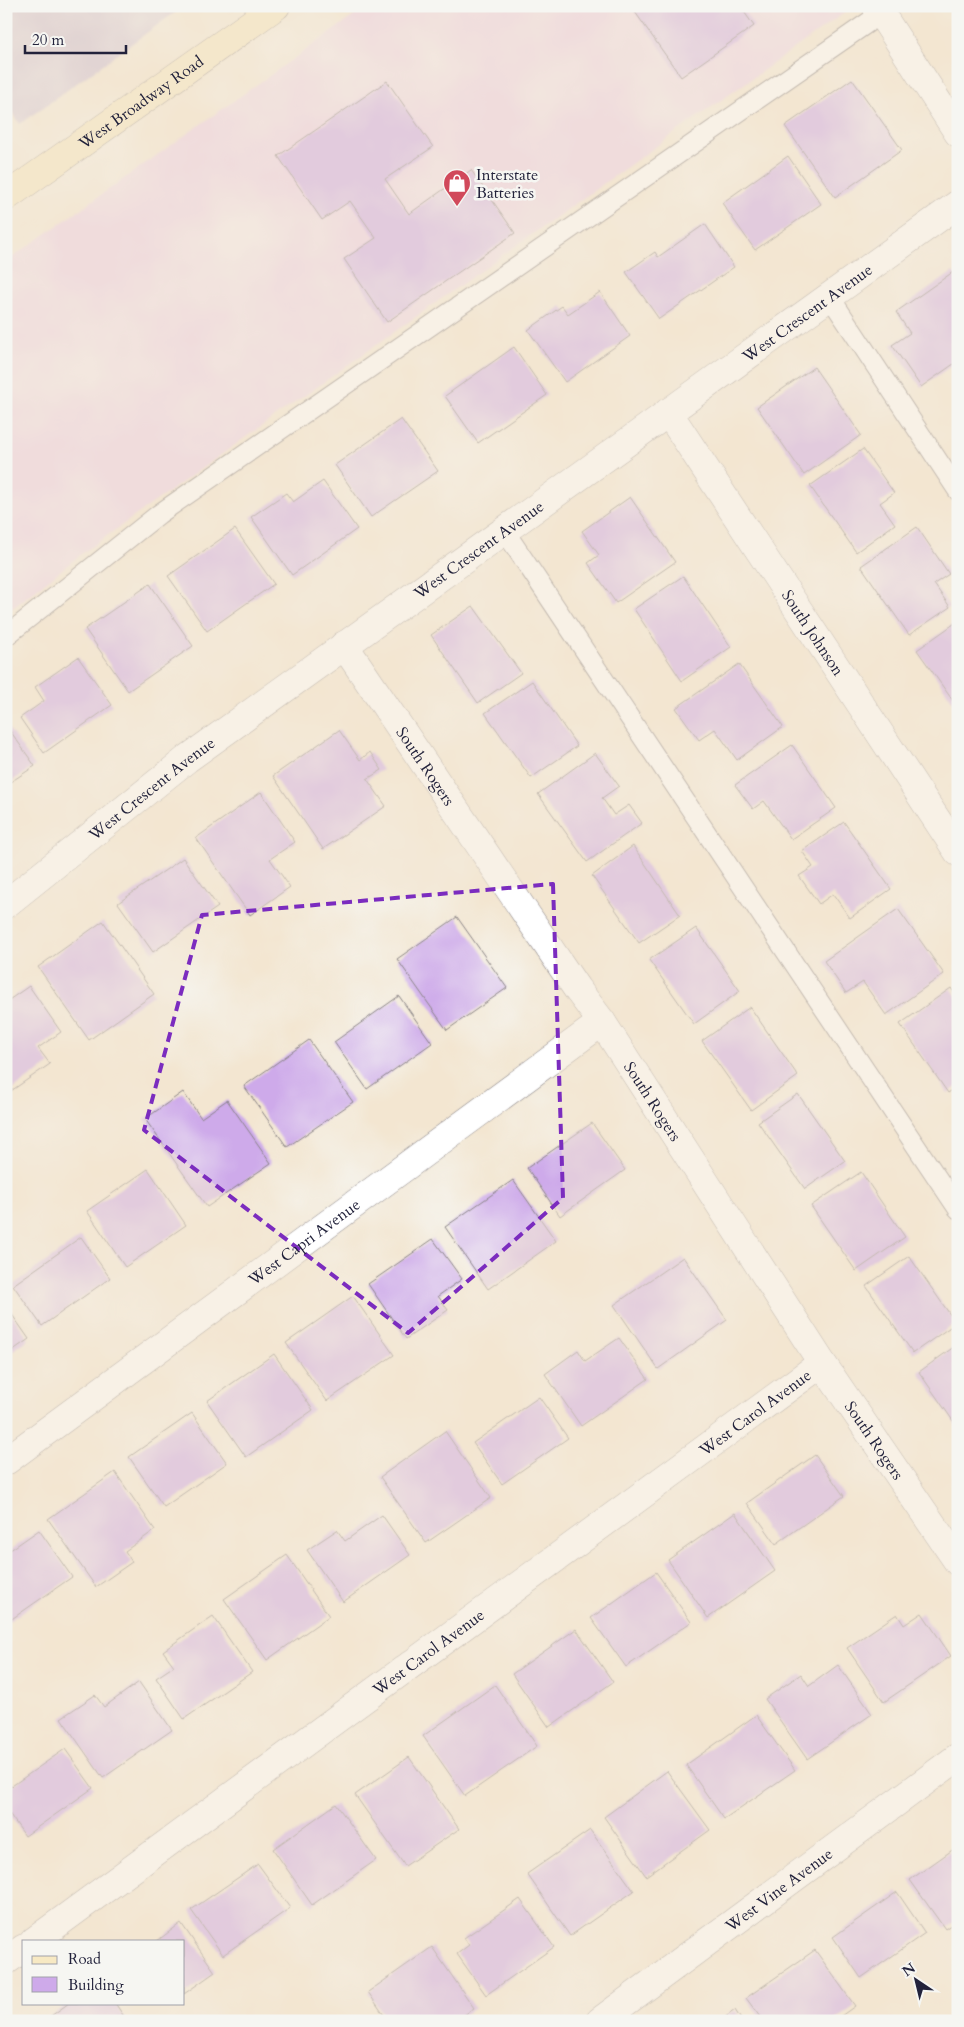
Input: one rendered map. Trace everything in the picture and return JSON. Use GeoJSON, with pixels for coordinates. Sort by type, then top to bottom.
{"type":"FeatureCollection","features":[{"type":"Feature","properties":{"kind":"main road","name":"West Broadway Road"},"geometry":{"type":"LineString","coordinates":[[6,197],[276,6]]}},
{"type":"Feature","properties":{"kind":"street"},"geometry":{"type":"LineString","coordinates":[[883,9],[958,133]]}},
{"type":"Feature","properties":{"kind":"street","name":"West Crescent Avenue"},"geometry":{"type":"LineString","coordinates":[[6,904],[187,759],[958,204]]}},
{"type":"Feature","properties":{"kind":"street","name":"South Johnson"},"geometry":{"type":"LineString","coordinates":[[668,412],[958,852]]}},
{"type":"Feature","properties":{"kind":"street","name":"South Rogers"},"geometry":{"type":"LineString","coordinates":[[344,645],[577,989],[602,1022],[822,1363],[958,1562]]}},
{"type":"Feature","properties":{"kind":"street","name":"West Capri Avenue"},"geometry":{"type":"LineString","coordinates":[[6,1461],[602,1022]]}},
{"type":"Feature","properties":{"kind":"street","name":"West Carol Avenue"},"geometry":{"type":"LineString","coordinates":[[35,1940],[822,1363]]}},
{"type":"Feature","properties":{"kind":"street","name":"West Vine Avenue"},"geometry":{"type":"LineString","coordinates":[[600,2021],[958,1757]]}},
{"type":"Feature","properties":{"kind":"street"},"geometry":{"type":"LineString","coordinates":[[6,1961],[22,1949]]}},
{"type":"Feature","properties":{"kind":"lane"},"geometry":{"type":"LineString","coordinates":[[6,636],[159,514],[883,9]]}},
{"type":"Feature","properties":{"kind":"lane"},"geometry":{"type":"LineString","coordinates":[[830,297],[958,491]]}},
{"type":"Feature","properties":{"kind":"lane"},"geometry":{"type":"LineString","coordinates":[[504,530],[958,1209]]}},
{"type":"Feature","properties":{"kind":"highlighted area"},"geometry":{"type":"Polygon","coordinates":[[[553,884],[563,1198],[408,1333],[144,1130],[202,915],[553,884]]]}},
{"type":"Feature","properties":{"kind":"shaded area"},"geometry":{"type":"Polygon","coordinates":[[[6,6],[184,6],[20,124],[6,104],[6,6]]]}},
{"type":"Feature","properties":{"kind":"shaded area"},"geometry":{"type":"Polygon","coordinates":[[[368,6],[854,6],[84,552],[6,613],[6,262],[368,6]]]}},
{"type":"Feature","properties":{"kind":"building"},"geometry":{"type":"Polygon","coordinates":[[[642,6],[740,6],[754,26],[681,77],[635,12],[642,6]]]}},
{"type":"Feature","properties":{"kind":"building"},"geometry":{"type":"Polygon","coordinates":[[[852,79],[902,150],[835,197],[785,126],[852,79]]]}},
{"type":"Feature","properties":{"kind":"building","name":"Interstate Batteries"},"geometry":{"type":"Polygon","coordinates":[[[387,81],[433,147],[385,179],[409,214],[471,170],[515,233],[387,322],[344,259],[376,238],[350,201],[322,220],[278,156],[387,81]]]}},
{"type":"Feature","properties":{"kind":"building"},"geometry":{"type":"Polygon","coordinates":[[[788,156],[821,204],[755,250],[722,203],[788,156]]]}},
{"type":"Feature","properties":{"kind":"building"},"geometry":{"type":"Polygon","coordinates":[[[705,224],[734,267],[659,319],[626,272],[655,252],[658,257],[705,224]]]}},
{"type":"Feature","properties":{"kind":"building"},"geometry":{"type":"Polygon","coordinates":[[[953,272],[958,278],[958,361],[921,387],[892,345],[910,333],[896,312],[953,272]]]}},
{"type":"Feature","properties":{"kind":"building"},"geometry":{"type":"Polygon","coordinates":[[[600,292],[630,336],[565,382],[528,330],[562,306],[568,314],[600,292]]]}},
{"type":"Feature","properties":{"kind":"building"},"geometry":{"type":"Polygon","coordinates":[[[514,347],[547,395],[478,443],[445,396],[514,347]]]}},
{"type":"Feature","properties":{"kind":"building"},"geometry":{"type":"Polygon","coordinates":[[[814,367],[861,435],[804,475],[757,407],[814,367]]]}},
{"type":"Feature","properties":{"kind":"building"},"geometry":{"type":"Polygon","coordinates":[[[401,419],[438,471],[371,517],[335,465],[401,419]]]}},
{"type":"Feature","properties":{"kind":"building"},"geometry":{"type":"Polygon","coordinates":[[[863,449],[894,493],[880,503],[895,524],[856,552],[810,486],[863,449]]]}},
{"type":"Feature","properties":{"kind":"building"},"geometry":{"type":"Polygon","coordinates":[[[323,481],[357,529],[292,575],[251,517],[286,493],[293,502],[323,481]]]}},
{"type":"Feature","properties":{"kind":"building"},"geometry":{"type":"Polygon","coordinates":[[[630,497],[675,562],[616,603],[588,563],[599,555],[582,531],[630,497]]]}},
{"type":"Feature","properties":{"kind":"building"},"geometry":{"type":"Polygon","coordinates":[[[917,527],[949,574],[934,584],[950,607],[909,635],[861,566],[917,527]]]}},
{"type":"Feature","properties":{"kind":"building"},"geometry":{"type":"Polygon","coordinates":[[[235,529],[274,584],[207,631],[168,576],[235,529]]]}},
{"type":"Feature","properties":{"kind":"building"},"geometry":{"type":"Polygon","coordinates":[[[683,576],[731,647],[682,681],[634,609],[683,576]]]}},
{"type":"Feature","properties":{"kind":"building"},"geometry":{"type":"Polygon","coordinates":[[[150,584],[193,646],[128,691],[85,629],[150,584]]]}},
{"type":"Feature","properties":{"kind":"building"},"geometry":{"type":"Polygon","coordinates":[[[473,606],[521,673],[478,703],[431,635],[473,606]]]}},
{"type":"Feature","properties":{"kind":"building"},"geometry":{"type":"Polygon","coordinates":[[[958,621],[958,708],[917,650],[958,621]]]}},
{"type":"Feature","properties":{"kind":"building"},"geometry":{"type":"Polygon","coordinates":[[[78,657],[112,705],[44,753],[20,718],[44,701],[35,687],[78,657]]]}},
{"type":"Feature","properties":{"kind":"building"},"geometry":{"type":"Polygon","coordinates":[[[739,664],[783,727],[737,760],[715,729],[699,740],[676,708],[739,664]]]}},
{"type":"Feature","properties":{"kind":"building"},"geometry":{"type":"Polygon","coordinates":[[[532,681],[577,746],[531,778],[485,713],[532,681]]]}},
{"type":"Feature","properties":{"kind":"building"},"geometry":{"type":"Polygon","coordinates":[[[6,725],[35,766],[6,785],[6,725]]]}},
{"type":"Feature","properties":{"kind":"building"},"geometry":{"type":"Polygon","coordinates":[[[339,730],[360,760],[370,752],[382,770],[367,779],[386,806],[323,849],[273,776],[339,730]]]}},
{"type":"Feature","properties":{"kind":"building"},"geometry":{"type":"Polygon","coordinates":[[[792,745],[836,808],[791,839],[764,801],[753,809],[735,785],[792,745]]]}},
{"type":"Feature","properties":{"kind":"building"},"geometry":{"type":"Polygon","coordinates":[[[595,753],[619,786],[602,798],[614,815],[629,805],[642,823],[587,862],[538,794],[595,753]]]}},
{"type":"Feature","properties":{"kind":"building"},"geometry":{"type":"Polygon","coordinates":[[[261,792],[295,842],[270,859],[290,887],[250,915],[196,838],[261,792]]]}},
{"type":"Feature","properties":{"kind":"building"},"geometry":{"type":"Polygon","coordinates":[[[844,822],[891,889],[850,918],[833,894],[819,904],[799,876],[813,867],[802,851],[844,822]]]}},
{"type":"Feature","properties":{"kind":"building"},"geometry":{"type":"Polygon","coordinates":[[[633,846],[680,915],[639,943],[592,876],[633,846]]]}},
{"type":"Feature","properties":{"kind":"building"},"geometry":{"type":"Polygon","coordinates":[[[183,858],[218,907],[153,952],[118,903],[183,858]]]}},
{"type":"Feature","properties":{"kind":"building"},"geometry":{"type":"Polygon","coordinates":[[[898,909],[944,974],[886,1015],[863,982],[846,993],[824,961],[898,909]]]}},
{"type":"Feature","properties":{"kind":"building"},"geometry":{"type":"Polygon","coordinates":[[[457,917],[507,988],[447,1030],[397,959],[457,917]]]}},
{"type":"Feature","properties":{"kind":"building"},"geometry":{"type":"Polygon","coordinates":[[[103,921],[154,994],[89,1040],[38,967],[103,921]]]}},
{"type":"Feature","properties":{"kind":"building"},"geometry":{"type":"Polygon","coordinates":[[[696,928],[740,991],[694,1024],[649,960],[696,928]]]}},
{"type":"Feature","properties":{"kind":"building"},"geometry":{"type":"Polygon","coordinates":[[[29,986],[61,1032],[38,1048],[50,1064],[8,1093],[6,1091],[6,1002],[29,986]]]}},
{"type":"Feature","properties":{"kind":"building"},"geometry":{"type":"Polygon","coordinates":[[[951,988],[958,998],[958,1086],[948,1093],[900,1024],[951,988]]]}},
{"type":"Feature","properties":{"kind":"building"},"geometry":{"type":"Polygon","coordinates":[[[399,996],[432,1043],[367,1089],[334,1042],[399,996]]]}},
{"type":"Feature","properties":{"kind":"building"},"geometry":{"type":"Polygon","coordinates":[[[750,1007],[798,1076],[751,1110],[702,1041],[750,1007]]]}},
{"type":"Feature","properties":{"kind":"building"},"geometry":{"type":"Polygon","coordinates":[[[309,1040],[353,1102],[287,1147],[244,1086],[309,1040]]]}},
{"type":"Feature","properties":{"kind":"building"},"geometry":{"type":"Polygon","coordinates":[[[183,1092],[201,1118],[227,1100],[271,1163],[207,1207],[145,1119],[183,1092]]]}},
{"type":"Feature","properties":{"kind":"building"},"geometry":{"type":"Polygon","coordinates":[[[798,1094],[845,1161],[805,1189],[758,1122],[798,1094]]]}},
{"type":"Feature","properties":{"kind":"building"},"geometry":{"type":"Polygon","coordinates":[[[592,1123],[625,1170],[560,1216],[527,1168],[592,1123]]]}},
{"type":"Feature","properties":{"kind":"building"},"geometry":{"type":"Polygon","coordinates":[[[148,1169],[186,1225],[125,1267],[87,1211],[148,1169]]]}},
{"type":"Feature","properties":{"kind":"building"},"geometry":{"type":"Polygon","coordinates":[[[861,1172],[905,1237],[856,1271],[811,1206],[861,1172]]]}},
{"type":"Feature","properties":{"kind":"building"},"geometry":{"type":"Polygon","coordinates":[[[513,1180],[556,1241],[488,1289],[445,1227],[513,1180]]]}},
{"type":"Feature","properties":{"kind":"building"},"geometry":{"type":"Polygon","coordinates":[[[81,1237],[110,1278],[42,1326],[13,1285],[81,1237]]]}},
{"type":"Feature","properties":{"kind":"building"},"geometry":{"type":"Polygon","coordinates":[[[433,1239],[462,1279],[438,1296],[448,1310],[406,1339],[368,1284],[433,1239]]]}},
{"type":"Feature","properties":{"kind":"building"},"geometry":{"type":"Polygon","coordinates":[[[909,1256],[956,1323],[913,1353],[866,1286],[909,1256]]]}},
{"type":"Feature","properties":{"kind":"building"},"geometry":{"type":"Polygon","coordinates":[[[683,1257],[727,1320],[658,1369],[614,1305],[683,1257]]]}},
{"type":"Feature","properties":{"kind":"building"},"geometry":{"type":"Polygon","coordinates":[[[353,1296],[394,1355],[327,1401],[286,1343],[353,1296]]]}},
{"type":"Feature","properties":{"kind":"building"},"geometry":{"type":"Polygon","coordinates":[[[6,1306],[29,1339],[6,1355],[6,1306]]]}},
{"type":"Feature","properties":{"kind":"building"},"geometry":{"type":"Polygon","coordinates":[[[619,1338],[648,1379],[581,1426],[545,1374],[578,1350],[585,1361],[619,1338]]]}},
{"type":"Feature","properties":{"kind":"building"},"geometry":{"type":"Polygon","coordinates":[[[958,1344],[958,1428],[919,1372],[958,1344]]]}},
{"type":"Feature","properties":{"kind":"building"},"geometry":{"type":"Polygon","coordinates":[[[274,1354],[313,1410],[246,1457],[207,1401],[274,1354]]]}},
{"type":"Feature","properties":{"kind":"building"},"geometry":{"type":"Polygon","coordinates":[[[539,1397],[568,1438],[502,1484],[473,1443],[539,1397]]]}},
{"type":"Feature","properties":{"kind":"building"},"geometry":{"type":"Polygon","coordinates":[[[192,1413],[227,1463],[164,1507],[129,1457],[192,1413]]]}},
{"type":"Feature","properties":{"kind":"building"},"geometry":{"type":"Polygon","coordinates":[[[445,1431],[491,1498],[426,1543],[380,1477],[445,1431]]]}},
{"type":"Feature","properties":{"kind":"building"},"geometry":{"type":"Polygon","coordinates":[[[815,1455],[844,1496],[776,1544],[747,1503],[815,1455]]]}},
{"type":"Feature","properties":{"kind":"building"},"geometry":{"type":"Polygon","coordinates":[[[115,1472],[155,1530],[125,1551],[132,1562],[96,1587],[48,1519],[115,1472]]]}},
{"type":"Feature","properties":{"kind":"building"},"geometry":{"type":"Polygon","coordinates":[[[735,1513],[775,1571],[708,1618],[668,1560],[735,1513]]]}},
{"type":"Feature","properties":{"kind":"building"},"geometry":{"type":"Polygon","coordinates":[[[382,1515],[410,1555],[343,1602],[307,1550],[337,1530],[345,1541],[382,1515]]]}},
{"type":"Feature","properties":{"kind":"building"},"geometry":{"type":"Polygon","coordinates":[[[39,1530],[72,1577],[6,1623],[6,1553],[39,1530]]]}},
{"type":"Feature","properties":{"kind":"building"},"geometry":{"type":"Polygon","coordinates":[[[287,1555],[329,1616],[267,1660],[224,1599],[287,1555]]]}},
{"type":"Feature","properties":{"kind":"building"},"geometry":{"type":"Polygon","coordinates":[[[656,1572],[691,1622],[626,1667],[591,1618],[656,1572]]]}},
{"type":"Feature","properties":{"kind":"building"},"geometry":{"type":"Polygon","coordinates":[[[922,1613],[951,1656],[884,1702],[847,1648],[897,1614],[904,1625],[922,1613]]]}},
{"type":"Feature","properties":{"kind":"building"},"geometry":{"type":"Polygon","coordinates":[[[213,1616],[252,1672],[184,1719],[156,1678],[174,1666],[163,1651],[213,1616]]]}},
{"type":"Feature","properties":{"kind":"building"},"geometry":{"type":"Polygon","coordinates":[[[576,1629],[613,1682],[549,1727],[512,1674],[576,1629]]]}},
{"type":"Feature","properties":{"kind":"building"},"geometry":{"type":"Polygon","coordinates":[[[838,1665],[872,1714],[807,1759],[765,1699],[801,1674],[809,1686],[838,1665]]]}},
{"type":"Feature","properties":{"kind":"building"},"geometry":{"type":"Polygon","coordinates":[[[139,1682],[172,1730],[103,1778],[61,1718],[95,1695],[104,1707],[139,1682]]]}},
{"type":"Feature","properties":{"kind":"building"},"geometry":{"type":"Polygon","coordinates":[[[495,1685],[537,1746],[465,1796],[423,1736],[495,1685]]]}},
{"type":"Feature","properties":{"kind":"building"},"geometry":{"type":"Polygon","coordinates":[[[756,1715],[795,1770],[724,1819],[686,1765],[756,1715]]]}},
{"type":"Feature","properties":{"kind":"building"},"geometry":{"type":"Polygon","coordinates":[[[65,1749],[93,1788],[25,1836],[6,1809],[6,1790],[65,1749]]]}},
{"type":"Feature","properties":{"kind":"building"},"geometry":{"type":"Polygon","coordinates":[[[409,1757],[459,1829],[405,1866],[355,1795],[409,1757]]]}},
{"type":"Feature","properties":{"kind":"building"},"geometry":{"type":"Polygon","coordinates":[[[667,1771],[710,1830],[646,1876],[604,1817],[667,1771]]]}},
{"type":"Feature","properties":{"kind":"building"},"geometry":{"type":"Polygon","coordinates":[[[336,1804],[376,1860],[312,1905],[273,1849],[336,1804]]]}},
{"type":"Feature","properties":{"kind":"building"},"geometry":{"type":"Polygon","coordinates":[[[590,1830],[634,1891],[570,1936],[527,1874],[590,1830]]]}},
{"type":"Feature","properties":{"kind":"building"},"geometry":{"type":"Polygon","coordinates":[[[958,1846],[958,1920],[945,1929],[910,1880],[958,1846]]]}},
{"type":"Feature","properties":{"kind":"building"},"geometry":{"type":"Polygon","coordinates":[[[258,1864],[290,1908],[223,1955],[191,1910],[258,1864]]]}},
{"type":"Feature","properties":{"kind":"building"},"geometry":{"type":"Polygon","coordinates":[[[897,1892],[925,1933],[861,1978],[833,1937],[897,1892]]]}},
{"type":"Feature","properties":{"kind":"building"},"geometry":{"type":"Polygon","coordinates":[[[520,1899],[554,1947],[486,1995],[457,1954],[469,1945],[464,1938],[520,1899]]]}},
{"type":"Feature","properties":{"kind":"building"},"geometry":{"type":"Polygon","coordinates":[[[181,1923],[215,1972],[185,1993],[185,1940],[158,1940],[181,1923]]]}},
{"type":"Feature","properties":{"kind":"building"},"geometry":{"type":"Polygon","coordinates":[[[432,1947],[474,2008],[456,2021],[388,2021],[368,1992],[432,1947]]]}},
{"type":"Feature","properties":{"kind":"building"},"geometry":{"type":"Polygon","coordinates":[[[815,1950],[855,2006],[834,2021],[763,2021],[746,1998],[815,1950]]]}},
{"type":"Feature","properties":{"kind":"building"},"geometry":{"type":"Polygon","coordinates":[[[68,2004],[116,2004],[127,2021],[44,2021],[68,2004]]]}},
{"type":"Feature","properties":{"kind":"building"},"geometry":{"type":"Polygon","coordinates":[[[735,2010],[742,2021],[720,2021],[735,2010]]]}},
{"type":"Feature","properties":{"kind":"place","name":"Interstate Batteries"},"geometry":{"type":"Point","coordinates":[457,207]}}]}
